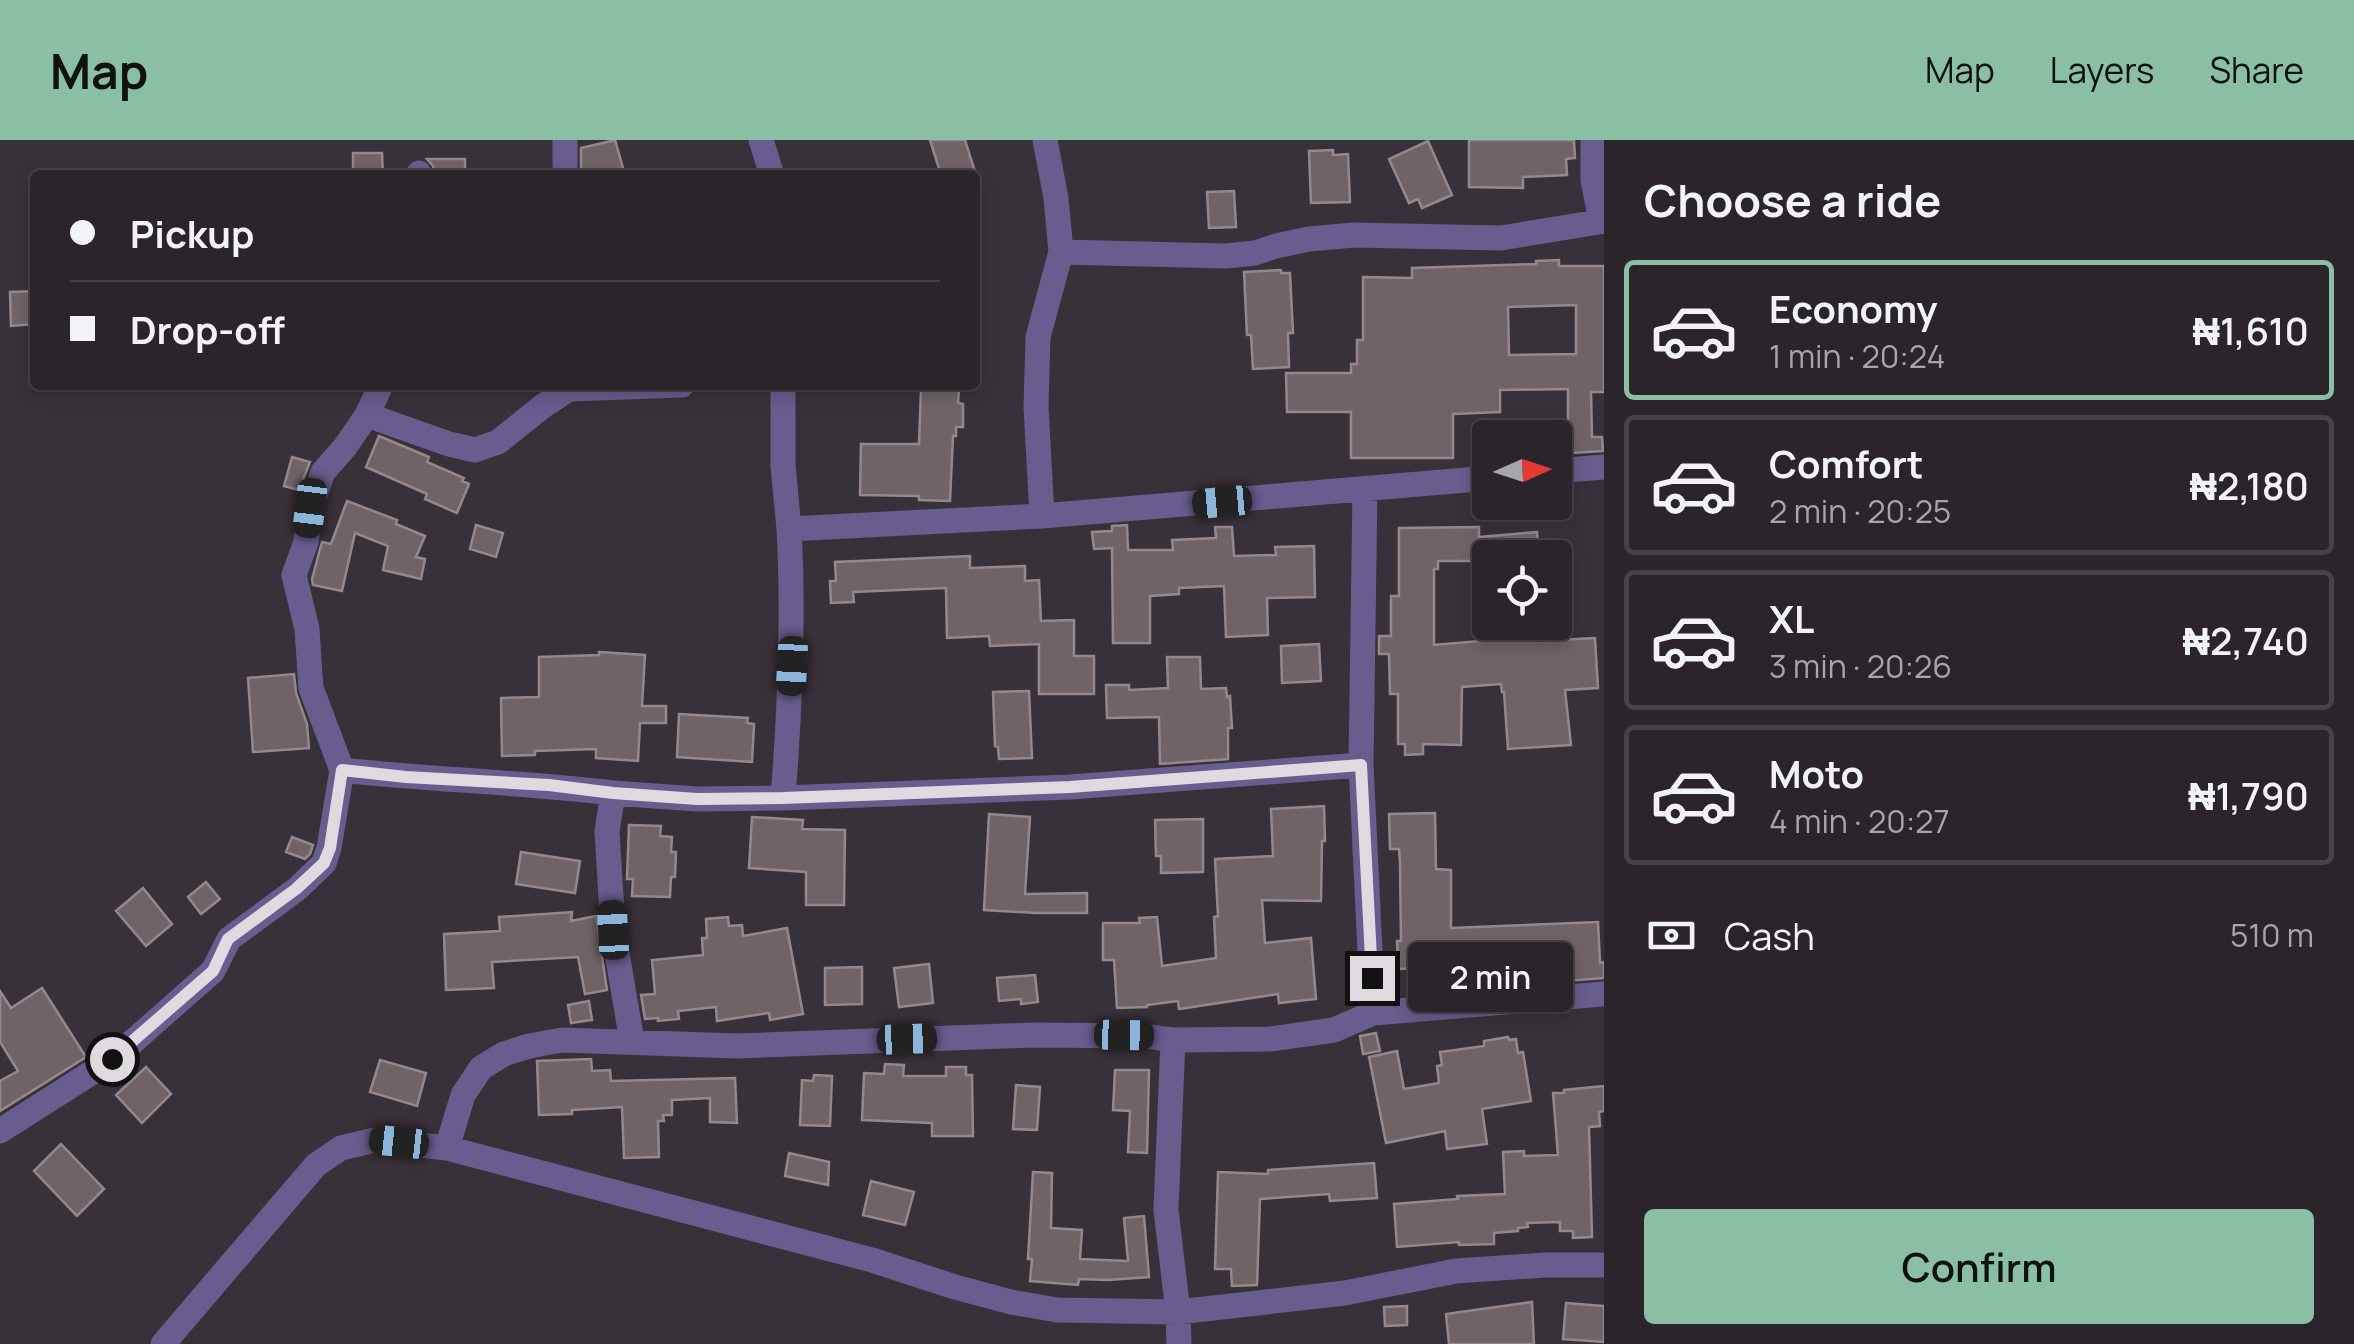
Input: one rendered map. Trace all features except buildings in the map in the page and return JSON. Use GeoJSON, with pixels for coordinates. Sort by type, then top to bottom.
{"type":"FeatureCollection","features":[{"type":"Feature","properties":{"kind":"street"},"geometry":{"type":"LineString","coordinates":[[565,140],[566,170]]}},
{"type":"Feature","properties":{"kind":"street"},"geometry":{"type":"LineString","coordinates":[[762,140],[771,170]]}},
{"type":"Feature","properties":{"kind":"street"},"geometry":{"type":"LineString","coordinates":[[1042,516],[1036,406],[1038,337],[1062,252],[1046,140]]}},
{"type":"Feature","properties":{"kind":"street"},"geometry":{"type":"LineString","coordinates":[[1062,252],[1226,256],[1354,234],[1501,238],[1602,221],[1594,180],[1593,140]]}},
{"type":"Feature","properties":{"kind":"street"},"geometry":{"type":"LineString","coordinates":[[0,1131],[112,1059],[213,971],[228,939],[296,889],[324,863],[330,848],[342,770],[311,688],[307,630],[294,575],[323,472],[368,415],[378,390]]}},
{"type":"Feature","properties":{"kind":"street"},"geometry":{"type":"LineString","coordinates":[[368,415],[475,450],[498,442],[565,390]]}},
{"type":"Feature","properties":{"kind":"street"},"geometry":{"type":"LineString","coordinates":[[782,390],[792,666],[783,798]]}},
{"type":"Feature","properties":{"kind":"street"},"geometry":{"type":"LineString","coordinates":[[1572,470],[1604,467]]}},
{"type":"Feature","properties":{"kind":"street"},"geometry":{"type":"LineString","coordinates":[[789,529],[1042,516],[1472,480]]}},
{"type":"Feature","properties":{"kind":"street"},"geometry":{"type":"LineString","coordinates":[[1364,489],[1361,765],[1373,1013]]}},
{"type":"Feature","properties":{"kind":"street"},"geometry":{"type":"LineString","coordinates":[[342,770],[697,799],[1070,787],[1361,765]]}},
{"type":"Feature","properties":{"kind":"street"},"geometry":{"type":"LineString","coordinates":[[613,793],[607,830],[613,930],[632,1041]]}},
{"type":"Feature","properties":{"kind":"street"},"geometry":{"type":"LineString","coordinates":[[447,1148],[463,1095],[481,1068],[504,1054],[562,1040],[737,1046],[1103,1034],[1173,1040],[1270,1039],[1334,1030],[1373,1013],[1604,994]]}},
{"type":"Feature","properties":{"kind":"street"},"geometry":{"type":"LineString","coordinates":[[1173,1040],[1166,1210],[1179,1344]]}},
{"type":"Feature","properties":{"kind":"street"},"geometry":{"type":"LineString","coordinates":[[163,1344],[316,1165],[341,1148],[376,1140],[447,1148],[872,1260],[955,1288],[1057,1310],[1178,1312],[1344,1293],[1456,1272],[1604,1265]]}},
{"type":"Feature","properties":{"kind":"route"},"geometry":{"type":"LineString","coordinates":[[112,1059],[213,971],[228,939],[296,889],[324,863],[330,848],[342,770],[697,799],[1070,787],[1361,765],[1372,978]]}}]}
